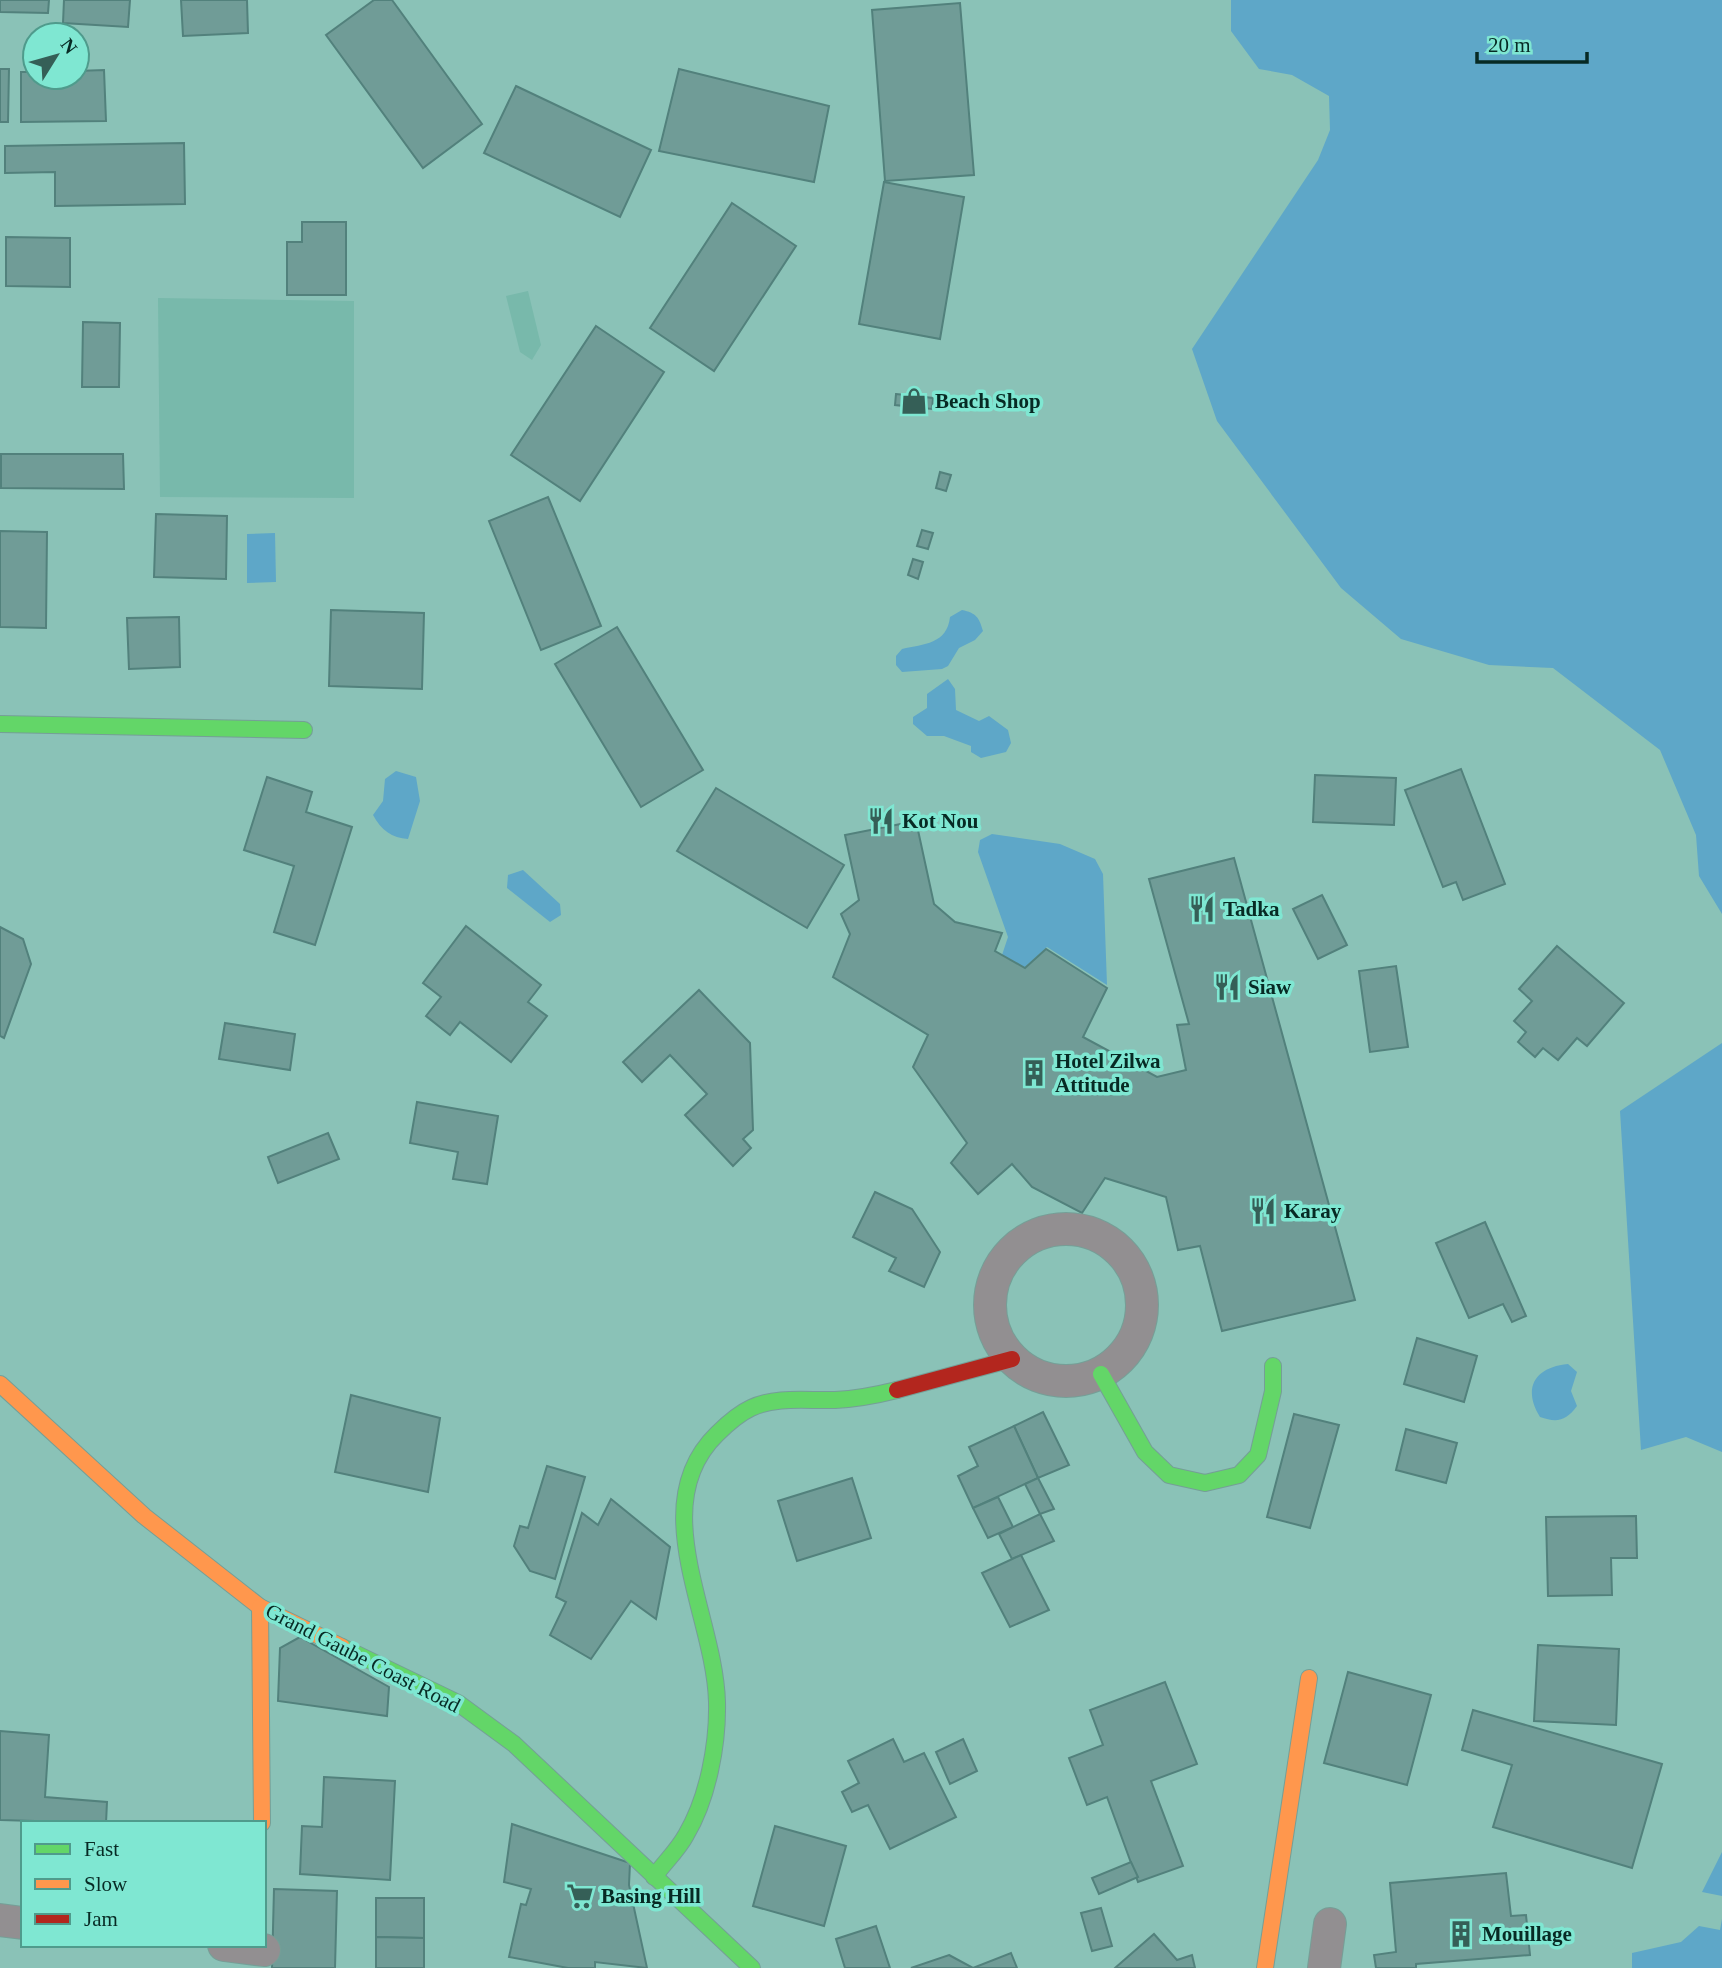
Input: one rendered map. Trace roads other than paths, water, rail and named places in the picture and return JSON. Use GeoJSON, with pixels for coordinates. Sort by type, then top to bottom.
{"type":"FeatureCollection","features":[{"type":"Feature","properties":{"kind":"street"},"geometry":{"type":"LineString","coordinates":[[0,724],[304,730]]}},
{"type":"Feature","properties":{"kind":"street"},"geometry":{"type":"LineString","coordinates":[[1068,1228],[1093,1233],[1115,1245],[1132,1265],[1142,1289],[1143,1314],[1136,1339],[1121,1359],[1101,1374],[1078,1381],[1054,1381],[1031,1373],[1012,1359],[1000,1343],[992,1323],[989,1303],[992,1282],[1004,1260],[1021,1242],[1043,1231],[1068,1228]]}},
{"type":"Feature","properties":{"kind":"street"},"geometry":{"type":"LineString","coordinates":[[654,1877],[691,1828],[714,1743],[717,1699],[705,1626],[693,1579],[682,1504],[690,1466],[708,1437],[757,1405],[856,1399],[907,1389],[1012,1359]]}},
{"type":"Feature","properties":{"kind":"street"},"geometry":{"type":"LineString","coordinates":[[1101,1374],[1145,1452],[1169,1475],[1205,1483],[1239,1475],[1258,1455],[1273,1391],[1272,1366]]}},
{"type":"Feature","properties":{"kind":"street","name":"Grand Gaube Coast Road"},"geometry":{"type":"LineString","coordinates":[[0,1384],[144,1516],[260,1607],[458,1703],[514,1744],[752,1968]]}},
{"type":"Feature","properties":{"kind":"street"},"geometry":{"type":"LineString","coordinates":[[260,1607],[262,1821]]}},
{"type":"Feature","properties":{"kind":"street"},"geometry":{"type":"LineString","coordinates":[[1265,1968],[1309,1678]]}},
{"type":"Feature","properties":{"kind":"street"},"geometry":{"type":"LineString","coordinates":[[0,1920],[21,1923]]}},
{"type":"Feature","properties":{"kind":"street"},"geometry":{"type":"LineString","coordinates":[[1324,1968],[1330,1924]]}},
{"type":"Feature","properties":{"kind":"street"},"geometry":{"type":"LineString","coordinates":[[233,1947],[264,1954]]}},
{"type":"Feature","properties":{"kind":"water"},"geometry":{"type":"Polygon","coordinates":[[[1231,0],[1722,0],[1722,914],[1699,876],[1696,835],[1660,750],[1553,668],[1489,665],[1401,639],[1341,588],[1217,421],[1192,349],[1318,160],[1330,130],[1329,96],[1292,75],[1259,69],[1231,31],[1231,0]]]}},
{"type":"Feature","properties":{"kind":"water"},"geometry":{"type":"Polygon","coordinates":[[[275,533],[276,582],[247,583],[247,534],[275,533]]]}},
{"type":"Feature","properties":{"kind":"water"},"geometry":{"type":"Polygon","coordinates":[[[962,610],[974,614],[980,622],[983,631],[975,640],[959,648],[948,666],[942,669],[902,672],[896,665],[896,656],[902,649],[939,638],[948,626],[950,617],[962,610]]]}},
{"type":"Feature","properties":{"kind":"water"},"geometry":{"type":"Polygon","coordinates":[[[948,679],[955,689],[956,710],[979,721],[989,716],[1008,730],[1011,743],[1006,752],[981,758],[971,752],[971,746],[944,736],[927,736],[913,724],[913,717],[927,708],[927,694],[948,679]]]}},
{"type":"Feature","properties":{"kind":"water"},"geometry":{"type":"Polygon","coordinates":[[[396,771],[416,777],[420,801],[408,839],[388,832],[373,815],[383,801],[385,779],[396,771]]]}},
{"type":"Feature","properties":{"kind":"water"},"geometry":{"type":"Polygon","coordinates":[[[992,834],[1060,844],[1095,859],[1103,874],[1107,985],[1047,947],[1024,968],[1002,955],[1008,937],[978,852],[980,840],[992,834]]]}},
{"type":"Feature","properties":{"kind":"water"},"geometry":{"type":"Polygon","coordinates":[[[523,870],[560,904],[561,915],[550,922],[507,888],[508,875],[523,870]]]}},
{"type":"Feature","properties":{"kind":"water"},"geometry":{"type":"Polygon","coordinates":[[[1722,1043],[1722,1452],[1686,1437],[1641,1450],[1620,1111],[1722,1043]]]}},
{"type":"Feature","properties":{"kind":"water"},"geometry":{"type":"Polygon","coordinates":[[[1568,1364],[1577,1372],[1571,1391],[1577,1406],[1561,1419],[1540,1417],[1532,1397],[1535,1381],[1547,1369],[1568,1364]]]}},
{"type":"Feature","properties":{"kind":"water"},"geometry":{"type":"Polygon","coordinates":[[[1722,1852],[1722,1896],[1702,1892],[1722,1852]]]}},
{"type":"Feature","properties":{"kind":"water"},"geometry":{"type":"Polygon","coordinates":[[[1722,1919],[1722,1968],[1632,1968],[1632,1953],[1681,1942],[1699,1926],[1720,1930],[1722,1919]]]}},
{"type":"Feature","properties":{"kind":"place","name":"Beach Shop"},"geometry":{"type":"Point","coordinates":[914,401]}},
{"type":"Feature","properties":{"kind":"place","name":"Kot Nou"},"geometry":{"type":"Point","coordinates":[881,821]}},
{"type":"Feature","properties":{"kind":"place","name":"Tadka"},"geometry":{"type":"Point","coordinates":[1202,909]}},
{"type":"Feature","properties":{"kind":"place","name":"Siaw"},"geometry":{"type":"Point","coordinates":[1227,987]}},
{"type":"Feature","properties":{"kind":"place","name":"Hotel Zilwa Attitude"},"geometry":{"type":"Point","coordinates":[1034,1073]}},
{"type":"Feature","properties":{"kind":"place","name":"Karay"},"geometry":{"type":"Point","coordinates":[1263,1211]}},
{"type":"Feature","properties":{"kind":"place","name":"Basing Hill"},"geometry":{"type":"Point","coordinates":[580,1896]}},
{"type":"Feature","properties":{"kind":"place","name":"Mouillage"},"geometry":{"type":"Point","coordinates":[1461,1934]}}]}
